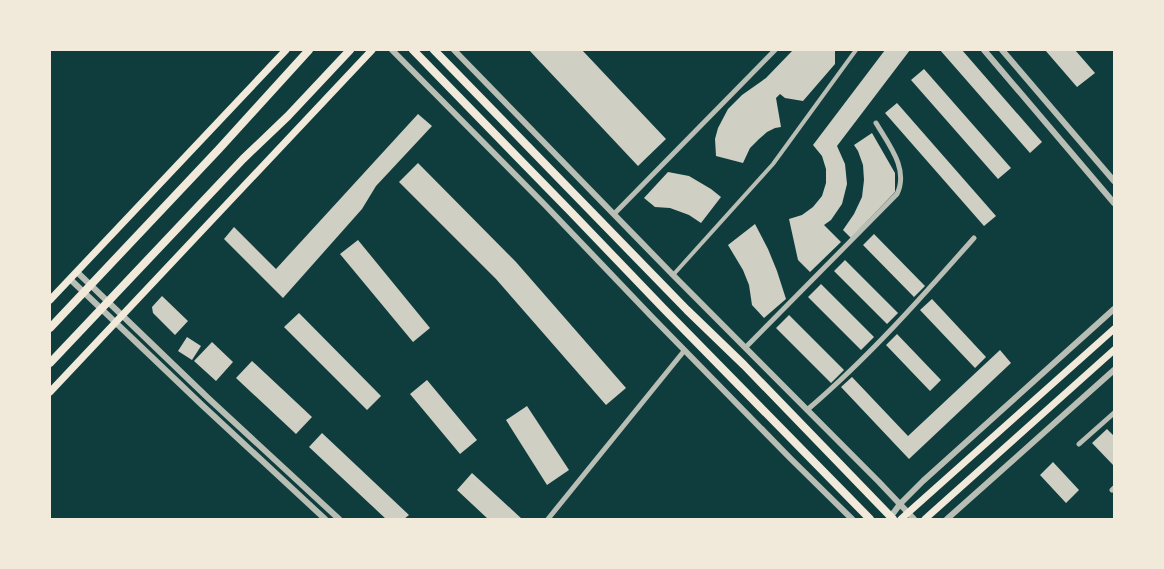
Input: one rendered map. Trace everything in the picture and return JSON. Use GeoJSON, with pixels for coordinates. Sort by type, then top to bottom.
{"type":"FeatureCollection","features":[{"type":"Feature","properties":{"kind":"main road"},"geometry":{"type":"LineString","coordinates":[[50,300],[286,50]]}},
{"type":"Feature","properties":{"kind":"main road"},"geometry":{"type":"LineString","coordinates":[[50,328],[219,149],[309,50]]}},
{"type":"Feature","properties":{"kind":"main road"},"geometry":{"type":"LineString","coordinates":[[50,363],[243,159],[288,116],[350,50]]}},
{"type":"Feature","properties":{"kind":"main road"},"geometry":{"type":"LineString","coordinates":[[50,392],[372,50]]}},
{"type":"Feature","properties":{"kind":"main road"},"geometry":{"type":"LineString","coordinates":[[413,50],[870,519]]}},
{"type":"Feature","properties":{"kind":"main road"},"geometry":{"type":"LineString","coordinates":[[434,50],[744,365],[891,518]]}},
{"type":"Feature","properties":{"kind":"main road"},"geometry":{"type":"LineString","coordinates":[[901,519],[1114,329]]}},
{"type":"Feature","properties":{"kind":"main road"},"geometry":{"type":"LineString","coordinates":[[925,519],[1114,350]]}},
{"type":"Feature","properties":{"kind":"street"},"geometry":{"type":"LineString","coordinates":[[392,50],[545,205],[684,350],[852,519]]}},
{"type":"Feature","properties":{"kind":"street"},"geometry":{"type":"LineString","coordinates":[[454,50],[914,519]]}},
{"type":"Feature","properties":{"kind":"street"},"geometry":{"type":"LineString","coordinates":[[614,214],[776,50]]}},
{"type":"Feature","properties":{"kind":"street"},"geometry":{"type":"LineString","coordinates":[[673,275],[773,164],[856,50]]}},
{"type":"Feature","properties":{"kind":"street"},"geometry":{"type":"LineString","coordinates":[[984,50],[1114,203]]}},
{"type":"Feature","properties":{"kind":"street"},"geometry":{"type":"LineString","coordinates":[[1002,50],[1114,181]]}},
{"type":"Feature","properties":{"kind":"street"},"geometry":{"type":"LineString","coordinates":[[746,347],[897,194],[901,186],[900,164],[876,123]]}},
{"type":"Feature","properties":{"kind":"street"},"geometry":{"type":"LineString","coordinates":[[807,410],[832,388],[915,305],[974,238]]}},
{"type":"Feature","properties":{"kind":"street"},"geometry":{"type":"LineString","coordinates":[[77,272],[208,398],[339,519]]}},
{"type":"Feature","properties":{"kind":"street"},"geometry":{"type":"LineString","coordinates":[[70,279],[325,519]]}},
{"type":"Feature","properties":{"kind":"street"},"geometry":{"type":"LineString","coordinates":[[891,518],[900,504],[922,481],[1114,309]]}},
{"type":"Feature","properties":{"kind":"street"},"geometry":{"type":"LineString","coordinates":[[548,519],[684,350]]}},
{"type":"Feature","properties":{"kind":"street"},"geometry":{"type":"LineString","coordinates":[[947,519],[1114,370]]}},
{"type":"Feature","properties":{"kind":"street"},"geometry":{"type":"LineString","coordinates":[[1079,444],[1114,413]]}},
{"type":"Feature","properties":{"kind":"building"},"geometry":{"type":"Polygon","coordinates":[[[529,50],[582,50],[666,139],[638,166],[529,50]]]}},
{"type":"Feature","properties":{"kind":"building"},"geometry":{"type":"Polygon","coordinates":[[[793,50],[835,50],[835,64],[803,101],[785,98],[780,94],[776,98],[781,127],[767,132],[759,139],[750,148],[743,163],[716,156],[715,139],[718,128],[728,109],[742,95],[766,78],[793,50]]]}},
{"type":"Feature","properties":{"kind":"building"},"geometry":{"type":"Polygon","coordinates":[[[885,50],[910,50],[837,146],[845,164],[847,184],[842,204],[831,220],[824,225],[841,242],[810,272],[798,260],[789,219],[802,215],[813,207],[822,196],[826,183],[826,169],[822,156],[813,145],[885,50]]]}},
{"type":"Feature","properties":{"kind":"building"},"geometry":{"type":"Polygon","coordinates":[[[940,50],[962,50],[1042,142],[1030,153],[940,50]]]}},
{"type":"Feature","properties":{"kind":"building"},"geometry":{"type":"Polygon","coordinates":[[[1045,50],[1075,50],[1095,73],[1077,87],[1045,50]]]}},
{"type":"Feature","properties":{"kind":"building"},"geometry":{"type":"Polygon","coordinates":[[[924,69],[1011,168],[998,179],[911,80],[924,69]]]}},
{"type":"Feature","properties":{"kind":"building"},"geometry":{"type":"Polygon","coordinates":[[[897,103],[996,216],[984,226],[885,113],[897,103]]]}},
{"type":"Feature","properties":{"kind":"building"},"geometry":{"type":"Polygon","coordinates":[[[418,114],[432,126],[376,186],[362,209],[283,298],[224,239],[234,227],[276,269],[418,114]]]}},
{"type":"Feature","properties":{"kind":"building"},"geometry":{"type":"Polygon","coordinates":[[[872,133],[895,173],[895,192],[851,238],[843,230],[854,214],[862,197],[864,180],[863,165],[854,145],[872,133]]]}},
{"type":"Feature","properties":{"kind":"building"},"geometry":{"type":"Polygon","coordinates":[[[418,163],[516,262],[626,388],[606,405],[496,279],[399,182],[418,163]]]}},
{"type":"Feature","properties":{"kind":"building"},"geometry":{"type":"Polygon","coordinates":[[[668,172],[689,176],[721,197],[701,223],[689,215],[670,208],[655,207],[644,198],[668,172]]]}},
{"type":"Feature","properties":{"kind":"building"},"geometry":{"type":"Polygon","coordinates":[[[755,224],[768,249],[786,299],[764,318],[752,305],[749,285],[743,270],[728,245],[755,224]]]}},
{"type":"Feature","properties":{"kind":"building"},"geometry":{"type":"Polygon","coordinates":[[[874,234],[925,286],[914,297],[863,245],[874,234]]]}},
{"type":"Feature","properties":{"kind":"building"},"geometry":{"type":"Polygon","coordinates":[[[358,240],[430,328],[413,342],[340,254],[358,240]]]}},
{"type":"Feature","properties":{"kind":"building"},"geometry":{"type":"Polygon","coordinates":[[[845,260],[898,313],[887,324],[834,271],[845,260]]]}},
{"type":"Feature","properties":{"kind":"building"},"geometry":{"type":"Polygon","coordinates":[[[821,284],[874,337],[861,350],[808,297],[821,284]]]}},
{"type":"Feature","properties":{"kind":"building"},"geometry":{"type":"Polygon","coordinates":[[[162,296],[188,321],[175,335],[153,313],[152,307],[162,296]]]}},
{"type":"Feature","properties":{"kind":"building"},"geometry":{"type":"Polygon","coordinates":[[[932,299],[986,357],[975,368],[920,310],[932,299]]]}},
{"type":"Feature","properties":{"kind":"building"},"geometry":{"type":"Polygon","coordinates":[[[299,313],[381,396],[367,410],[284,327],[299,313]]]}},
{"type":"Feature","properties":{"kind":"building"},"geometry":{"type":"Polygon","coordinates":[[[789,315],[844,370],[831,383],[776,328],[789,315]]]}},
{"type":"Feature","properties":{"kind":"building"},"geometry":{"type":"Polygon","coordinates":[[[897,334],[941,380],[930,391],[886,345],[897,334]]]}},
{"type":"Feature","properties":{"kind":"building"},"geometry":{"type":"Polygon","coordinates":[[[187,337],[201,346],[192,360],[178,351],[187,337]]]}},
{"type":"Feature","properties":{"kind":"building"},"geometry":{"type":"Polygon","coordinates":[[[212,342],[233,362],[216,381],[194,361],[212,342]]]}},
{"type":"Feature","properties":{"kind":"building"},"geometry":{"type":"Polygon","coordinates":[[[1000,350],[1011,363],[909,459],[841,387],[852,377],[908,436],[1000,350]]]}},
{"type":"Feature","properties":{"kind":"building"},"geometry":{"type":"Polygon","coordinates":[[[252,361],[312,417],[296,434],[236,378],[252,361]]]}},
{"type":"Feature","properties":{"kind":"building"},"geometry":{"type":"Polygon","coordinates":[[[427,380],[477,440],[460,454],[410,394],[427,380]]]}},
{"type":"Feature","properties":{"kind":"building"},"geometry":{"type":"Polygon","coordinates":[[[527,406],[569,470],[547,485],[506,420],[527,406]]]}},
{"type":"Feature","properties":{"kind":"building"},"geometry":{"type":"Polygon","coordinates":[[[1107,429],[1114,436],[1114,466],[1092,443],[1107,429]]]}},
{"type":"Feature","properties":{"kind":"building"},"geometry":{"type":"Polygon","coordinates":[[[322,433],[409,515],[404,519],[386,519],[309,447],[322,433]]]}},
{"type":"Feature","properties":{"kind":"building"},"geometry":{"type":"Polygon","coordinates":[[[1053,462],[1079,490],[1066,503],[1040,475],[1053,462]]]}},
{"type":"Feature","properties":{"kind":"building"},"geometry":{"type":"Polygon","coordinates":[[[472,473],[522,519],[488,519],[457,490],[472,473]]]}}]}
